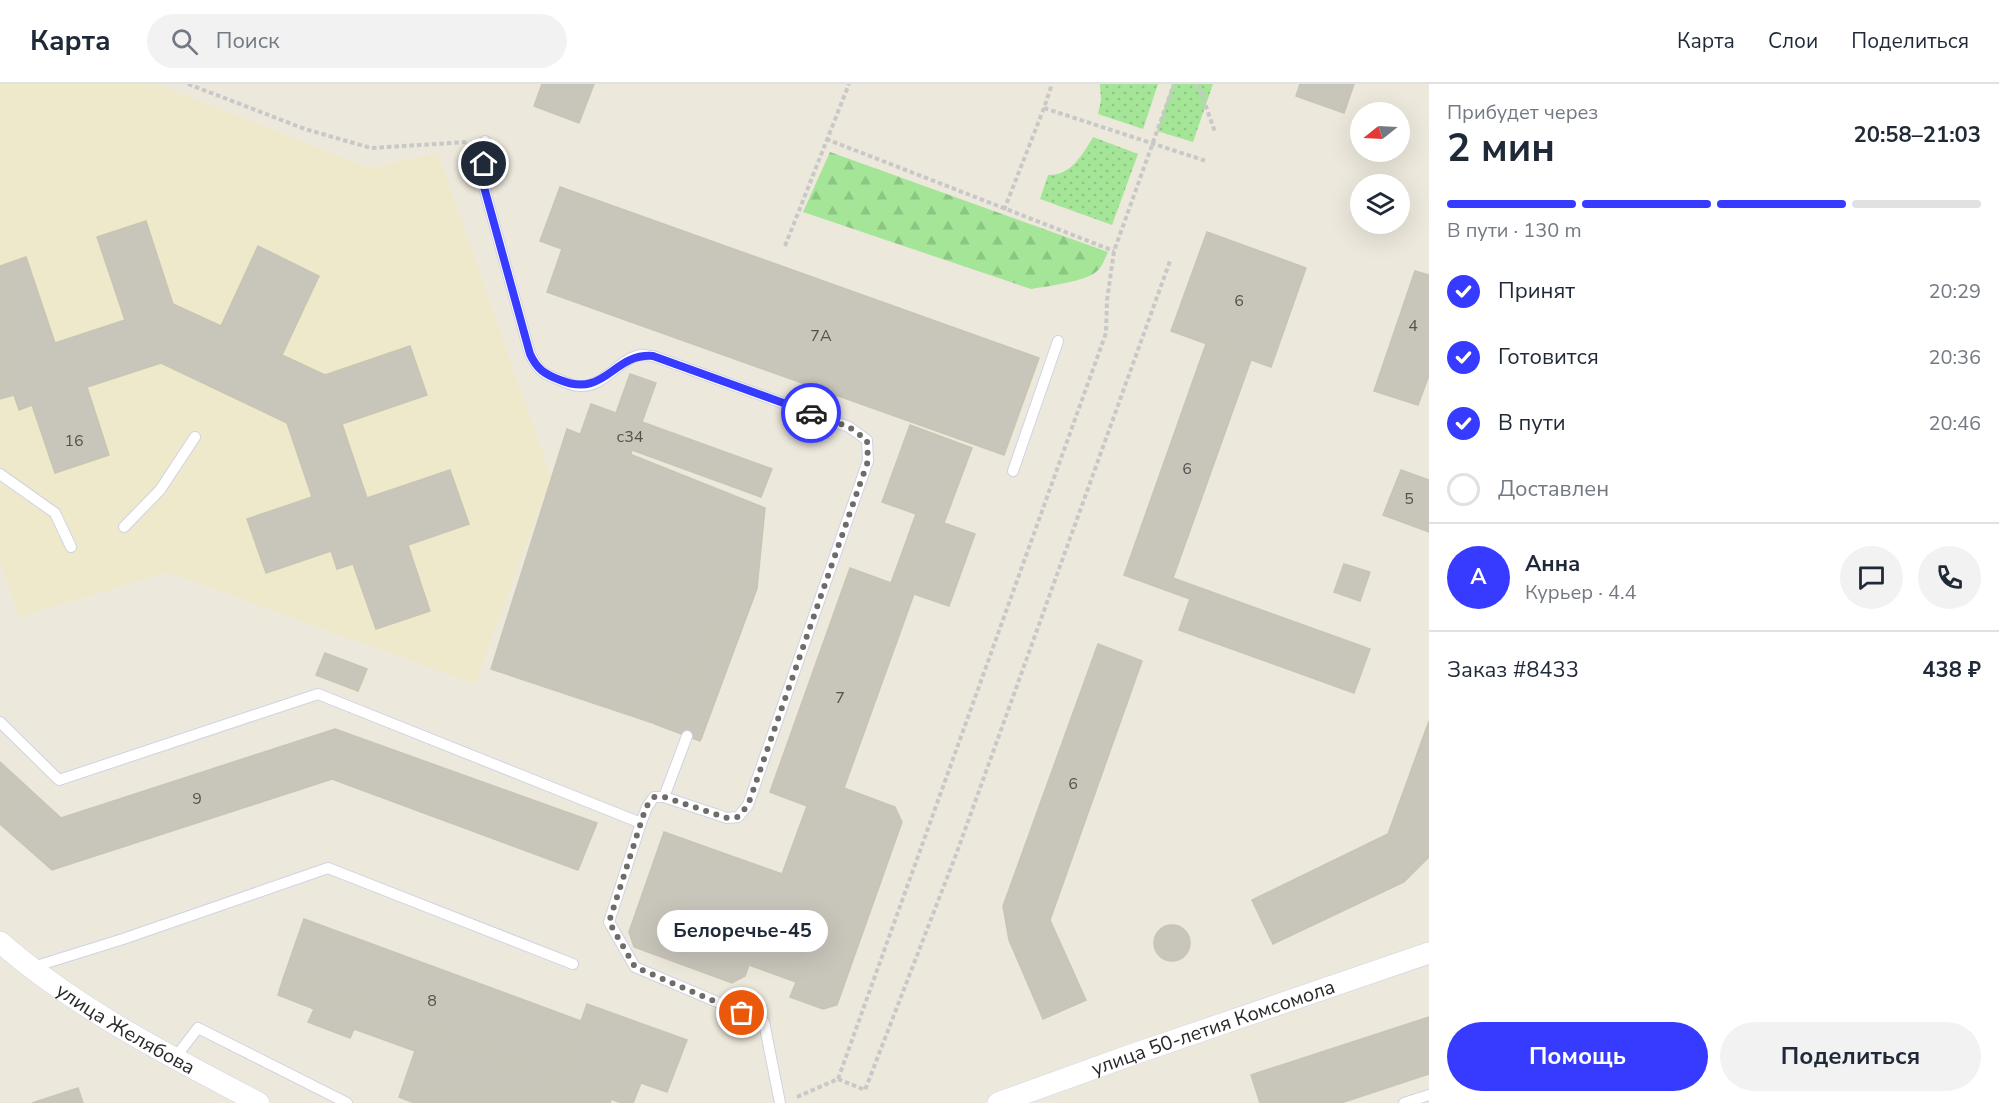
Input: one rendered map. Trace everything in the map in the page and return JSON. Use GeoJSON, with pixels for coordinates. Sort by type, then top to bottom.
{"type":"FeatureCollection","features":[{"type":"Feature","properties":{"kind":"street","name":"улица Желябова"},"geometry":{"type":"LineString","coordinates":[[0,942],[30,968],[174,1059],[259,1103]]}},
{"type":"Feature","properties":{"kind":"street","name":"улица 50-летия Комсомола"},"geometry":{"type":"LineString","coordinates":[[998,1103],[1131,1054],[1429,953]]}},
{"type":"Feature","properties":{"kind":"lane"},"geometry":{"type":"LineString","coordinates":[[485,141],[484,187],[530,354],[537,368],[570,385],[584,387],[640,355],[653,356],[849,427],[867,440],[868,461],[748,805],[738,817],[727,818],[664,797],[654,797],[646,807],[609,922],[635,967],[764,1022],[780,1103]]}},
{"type":"Feature","properties":{"kind":"lane"},"geometry":{"type":"LineString","coordinates":[[1013,471],[1058,341]]}},
{"type":"Feature","properties":{"kind":"lane"},"geometry":{"type":"LineString","coordinates":[[124,527],[160,490],[195,437]]}},
{"type":"Feature","properties":{"kind":"lane"},"geometry":{"type":"LineString","coordinates":[[0,474],[56,513],[71,547]]}},
{"type":"Feature","properties":{"kind":"lane"},"geometry":{"type":"LineString","coordinates":[[0,722],[59,780],[318,694],[641,823]]}},
{"type":"Feature","properties":{"kind":"lane"},"geometry":{"type":"LineString","coordinates":[[664,797],[687,736]]}},
{"type":"Feature","properties":{"kind":"lane"},"geometry":{"type":"LineString","coordinates":[[30,968],[123,939],[328,868],[573,964]]}},
{"type":"Feature","properties":{"kind":"lane"},"geometry":{"type":"LineString","coordinates":[[174,1059],[198,1028],[347,1103]]}},
{"type":"Feature","properties":{"kind":"lane"},"geometry":{"type":"LineString","coordinates":[[1404,1103],[1429,1095]]}},
{"type":"Feature","properties":{"kind":"path"},"geometry":{"type":"LineString","coordinates":[[188,84],[305,129],[371,148],[485,141]]}},
{"type":"Feature","properties":{"kind":"path"},"geometry":{"type":"LineString","coordinates":[[785,246],[849,84]]}},
{"type":"Feature","properties":{"kind":"path"},"geometry":{"type":"LineString","coordinates":[[1004,210],[1052,84]]}},
{"type":"Feature","properties":{"kind":"path"},"geometry":{"type":"LineString","coordinates":[[838,1079],[1106,333],[1107,300],[1114,251],[1174,84]]}},
{"type":"Feature","properties":{"kind":"path"},"geometry":{"type":"LineString","coordinates":[[1198,84],[1215,132]]}},
{"type":"Feature","properties":{"kind":"path"},"geometry":{"type":"LineString","coordinates":[[1044,108],[1206,161]]}},
{"type":"Feature","properties":{"kind":"path"},"geometry":{"type":"LineString","coordinates":[[826,139],[1114,251]]}},
{"type":"Feature","properties":{"kind":"path"},"geometry":{"type":"LineString","coordinates":[[792,1099],[838,1079],[865,1090],[957,852],[1170,261]]}},
{"type":"Feature","properties":{"kind":"shaded area"},"geometry":{"type":"Polygon","coordinates":[[[0,84],[156,84],[370,168],[438,153],[551,477],[475,684],[167,572],[19,617],[0,562],[0,84]]]}},
{"type":"Feature","properties":{"kind":"green space"},"geometry":{"type":"Polygon","coordinates":[[[1100,84],[1158,84],[1143,129],[1098,114],[1101,100],[1100,84]]]}},
{"type":"Feature","properties":{"kind":"green space"},"geometry":{"type":"Polygon","coordinates":[[[1172,84],[1213,84],[1193,142],[1157,131],[1172,84]]]}},
{"type":"Feature","properties":{"kind":"green space"},"geometry":{"type":"Polygon","coordinates":[[[1093,137],[1138,154],[1112,225],[1040,199],[1048,175],[1070,168],[1093,137]]]}},
{"type":"Feature","properties":{"kind":"green space"},"geometry":{"type":"Polygon","coordinates":[[[830,152],[1108,252],[1100,267],[1086,277],[1067,283],[1031,289],[803,212],[830,152]]]}},
{"type":"Feature","properties":{"kind":"building"},"geometry":{"type":"Polygon","coordinates":[[[542,84],[594,84],[579,123],[534,106],[542,84]]]}},
{"type":"Feature","properties":{"kind":"building"},"geometry":{"type":"Polygon","coordinates":[[[1300,84],[1354,84],[1344,113],[1296,96],[1300,84]]]}},
{"type":"Feature","properties":{"kind":"building"},"geometry":{"type":"Polygon","coordinates":[[[560,187],[1039,358],[1004,455],[547,292],[562,249],[540,241],[560,187]]]}},
{"type":"Feature","properties":{"kind":"building"},"geometry":{"type":"Polygon","coordinates":[[[146,221],[173,304],[221,326],[258,246],[319,276],[282,355],[325,375],[410,346],[427,395],[342,424],[367,498],[450,470],[469,524],[408,545],[430,611],[376,629],[353,564],[337,569],[331,551],[266,573],[247,519],[312,497],[287,423],[161,363],[87,387],[109,455],[55,473],[32,405],[19,410],[14,395],[0,399],[0,266],[26,257],[55,343],[125,320],[97,237],[146,221]]]}},
{"type":"Feature","properties":{"kind":"building"},"geometry":{"type":"Polygon","coordinates":[[[1207,232],[1306,268],[1271,367],[1171,331],[1207,232]]]}},
{"type":"Feature","properties":{"kind":"building"},"geometry":{"type":"Polygon","coordinates":[[[1415,271],[1429,275],[1429,375],[1418,405],[1374,391],[1415,271]]]}},
{"type":"Feature","properties":{"kind":"building"},"geometry":{"type":"Polygon","coordinates":[[[1206,344],[1251,360],[1173,578],[1370,649],[1354,693],[1179,630],[1190,599],[1124,575],[1206,344]]]}},
{"type":"Feature","properties":{"kind":"building"},"geometry":{"type":"Polygon","coordinates":[[[630,374],[656,383],[642,422],[772,469],[761,497],[632,450],[613,504],[587,495],[599,461],[574,452],[591,404],[616,413],[630,374]]]}},
{"type":"Feature","properties":{"kind":"building"},"geometry":{"type":"Polygon","coordinates":[[[910,425],[972,448],[944,523],[975,534],[949,606],[914,594],[844,788],[895,807],[902,822],[837,1005],[823,1009],[790,997],[796,982],[749,965],[745,976],[732,983],[634,947],[629,932],[664,832],[782,874],[807,806],[770,792],[850,568],[891,583],[916,514],[882,502],[910,425]]]}},
{"type":"Feature","properties":{"kind":"building"},"geometry":{"type":"Polygon","coordinates":[[[567,429],[765,508],[757,588],[701,739],[491,669],[567,429]]]}},
{"type":"Feature","properties":{"kind":"building"},"geometry":{"type":"Polygon","coordinates":[[[1401,470],[1429,480],[1429,532],[1383,515],[1401,470]]]}},
{"type":"Feature","properties":{"kind":"building"},"geometry":{"type":"Polygon","coordinates":[[[1344,564],[1370,572],[1360,601],[1334,592],[1344,564]]]}},
{"type":"Feature","properties":{"kind":"building"},"geometry":{"type":"Polygon","coordinates":[[[733,579],[757,588],[700,741],[655,724],[672,677],[694,685],[733,579]]]}},
{"type":"Feature","properties":{"kind":"building"},"geometry":{"type":"Polygon","coordinates":[[[1098,644],[1142,661],[1050,920],[1086,1000],[1043,1019],[1009,940],[1003,906],[1098,644]]]}},
{"type":"Feature","properties":{"kind":"building"},"geometry":{"type":"Polygon","coordinates":[[[325,653],[367,669],[358,691],[316,675],[325,653]]]}},
{"type":"Feature","properties":{"kind":"building"},"geometry":{"type":"Polygon","coordinates":[[[1429,721],[1429,857],[1404,882],[1273,944],[1252,900],[1388,834],[1429,721]]]}},
{"type":"Feature","properties":{"kind":"building"},"geometry":{"type":"Polygon","coordinates":[[[335,729],[597,823],[578,870],[332,779],[52,870],[0,824],[0,762],[61,818],[335,729]]]}},
{"type":"Feature","properties":{"kind":"building"},"geometry":{"type":"Polygon","coordinates":[[[304,919],[581,1021],[560,1081],[283,979],[304,919]]]}},
{"type":"Feature","properties":{"kind":"building"},"geometry":{"type":"Polygon","coordinates":[[[1172,925],[1185,930],[1190,943],[1185,956],[1172,961],[1159,956],[1154,943],[1159,930],[1172,925]]]}},
{"type":"Feature","properties":{"kind":"building"},"geometry":{"type":"Polygon","coordinates":[[[283,979],[560,1081],[587,1004],[687,1040],[667,1092],[641,1083],[633,1103],[621,1103],[611,1099],[610,1103],[414,1103],[399,1097],[415,1051],[354,1029],[350,1038],[308,1022],[314,1009],[278,995],[283,979]]]}},
{"type":"Feature","properties":{"kind":"building"},"geometry":{"type":"Polygon","coordinates":[[[1429,1017],[1429,1074],[1341,1103],[1260,1103],[1251,1075],[1429,1017]]]}},
{"type":"Feature","properties":{"kind":"building"},"geometry":{"type":"Polygon","coordinates":[[[78,1088],[83,1103],[32,1103],[78,1088]]]}},
{"type":"Feature","properties":{"kind":"way so far"},"geometry":{"type":"LineString","coordinates":[[742,1013],[635,967],[609,922],[646,807],[654,797],[664,797],[727,818],[738,817],[748,805],[868,461],[867,440],[849,427],[811,413]]}},
{"type":"Feature","properties":{"kind":"place","name":"Белоречье-45"},"geometry":{"type":"Point","coordinates":[742,1013]}},
{"type":"Feature","properties":{"kind":"route"},"geometry":{"type":"LineString","coordinates":[[484,164],[484,187],[530,354],[537,368],[570,385],[584,387],[640,355],[653,356],[811,413]]}}]}
